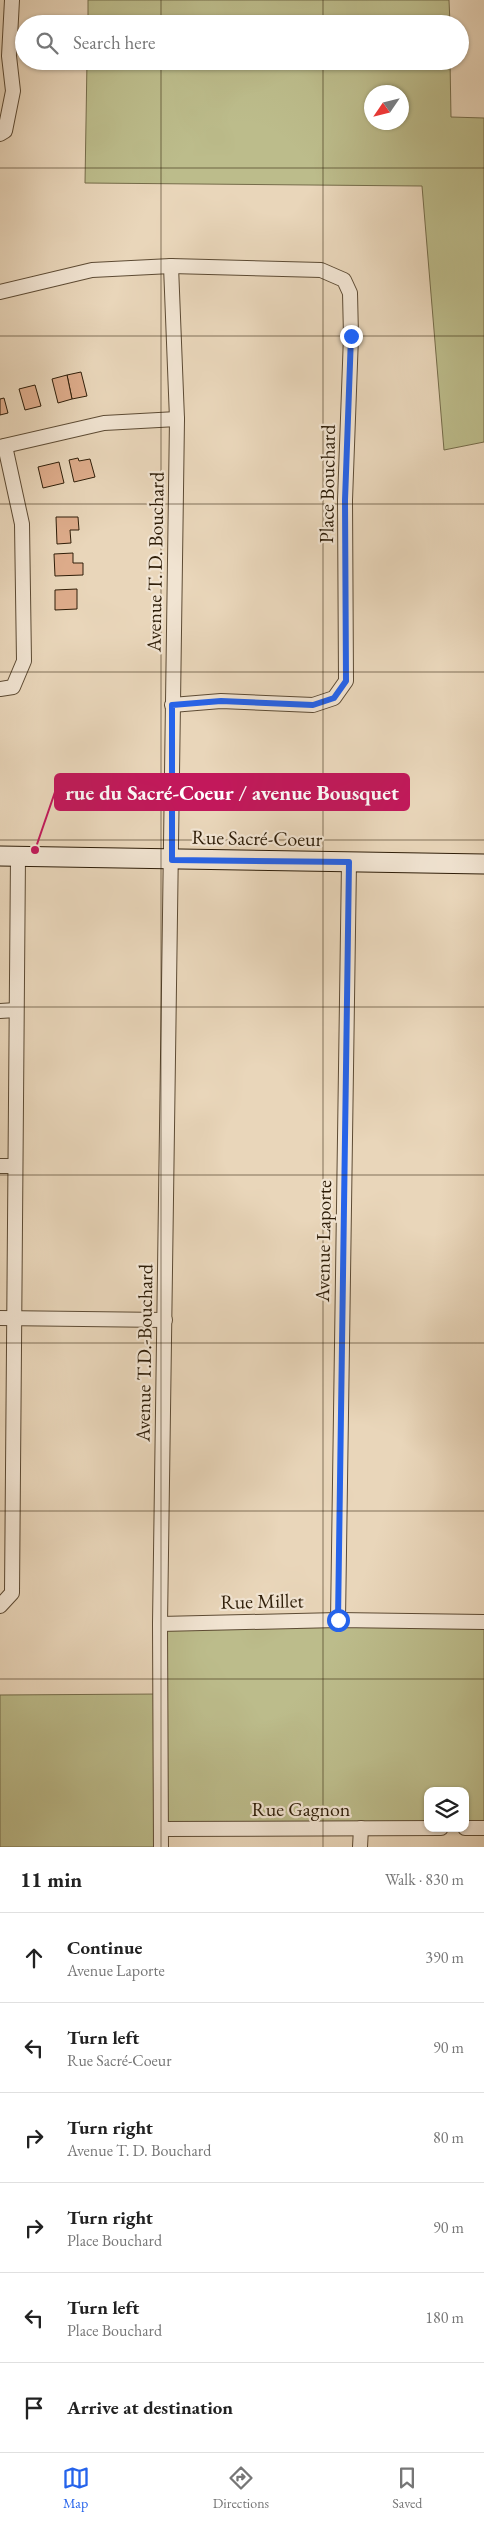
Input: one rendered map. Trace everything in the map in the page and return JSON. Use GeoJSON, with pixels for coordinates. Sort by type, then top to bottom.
{"type":"FeatureCollection","features":[{"type":"Feature","properties":{"kind":"street"},"geometry":{"type":"LineString","coordinates":[[0,134],[5,131],[13,90],[4,60],[12,0]]}},
{"type":"Feature","properties":{"kind":"street","name":"Place Bouchard"},"geometry":{"type":"LineString","coordinates":[[0,292],[92,270],[171,266],[321,270],[344,280],[350,292],[351,336],[345,500],[346,681],[334,698],[313,705],[221,701],[172,705]]}},
{"type":"Feature","properties":{"kind":"street","name":"Avenue T. D. Bouchard"},"geometry":{"type":"LineString","coordinates":[[171,266],[177,419],[172,705],[172,860]]}},
{"type":"Feature","properties":{"kind":"street"},"geometry":{"type":"LineString","coordinates":[[0,689],[13,687],[24,661],[22,524],[3,447],[104,423],[177,419]]}},
{"type":"Feature","properties":{"kind":"street"},"geometry":{"type":"LineString","coordinates":[[0,1606],[12,1593],[6,1467],[14,1318],[16,1010],[9,856]]}},
{"type":"Feature","properties":{"kind":"street","name":"Rue Sacré-Coeur"},"geometry":{"type":"LineString","coordinates":[[9,856],[484,864]]}},
{"type":"Feature","properties":{"kind":"street","name":"Avenue T.D.-Bouchard"},"geometry":{"type":"LineString","coordinates":[[161,1847],[160,1624],[172,860]]}},
{"type":"Feature","properties":{"kind":"street","name":"Avenue Laporte"},"geometry":{"type":"LineString","coordinates":[[338,1620],[349,862]]}},
{"type":"Feature","properties":{"kind":"street"},"geometry":{"type":"LineString","coordinates":[[0,1011],[16,1010]]}},
{"type":"Feature","properties":{"kind":"street"},"geometry":{"type":"LineString","coordinates":[[0,1166],[15,1166]]}},
{"type":"Feature","properties":{"kind":"street"},"geometry":{"type":"LineString","coordinates":[[0,1318],[165,1320]]}},
{"type":"Feature","properties":{"kind":"street","name":"Rue Millet"},"geometry":{"type":"LineString","coordinates":[[160,1624],[198,1621],[338,1620],[484,1622]]}},
{"type":"Feature","properties":{"kind":"street"},"geometry":{"type":"LineString","coordinates":[[360,1828],[360,1847]]}},
{"type":"Feature","properties":{"kind":"street","name":"Rue Gagnon"},"geometry":{"type":"LineString","coordinates":[[160,1829],[424,1828]]}},
{"type":"Feature","properties":{"kind":"street"},"geometry":{"type":"LineString","coordinates":[[469,1828],[484,1828]]}},
{"type":"Feature","properties":{"kind":"green space"},"geometry":{"type":"Polygon","coordinates":[[[88,0],[449,0],[450,15],[88,15],[88,0]]]}},
{"type":"Feature","properties":{"kind":"green space"},"geometry":{"type":"Polygon","coordinates":[[[87,70],[450,70],[451,117],[484,118],[484,442],[444,450],[422,186],[85,183],[87,70]]]}},
{"type":"Feature","properties":{"kind":"green space"},"geometry":{"type":"Polygon","coordinates":[[[484,1622],[484,1828],[469,1828],[469,1787],[424,1787],[424,1828],[161,1829],[161,1847],[0,1847],[0,1695],[160,1694],[160,1624],[484,1622]]]}},
{"type":"Feature","properties":{"kind":"building"},"geometry":{"type":"Polygon","coordinates":[[[81,372],[87,396],[72,399],[67,375],[81,372]]]}},
{"type":"Feature","properties":{"kind":"building"},"geometry":{"type":"Polygon","coordinates":[[[67,375],[72,399],[58,403],[52,379],[67,375]]]}},
{"type":"Feature","properties":{"kind":"building"},"geometry":{"type":"Polygon","coordinates":[[[35,385],[41,406],[25,410],[19,389],[35,385]]]}},
{"type":"Feature","properties":{"kind":"building"},"geometry":{"type":"Polygon","coordinates":[[[4,398],[8,413],[0,415],[0,399],[4,398]]]}},
{"type":"Feature","properties":{"kind":"building"},"geometry":{"type":"Polygon","coordinates":[[[78,458],[79,461],[90,459],[95,477],[74,482],[69,460],[78,458]]]}},
{"type":"Feature","properties":{"kind":"building"},"geometry":{"type":"Polygon","coordinates":[[[59,462],[64,483],[43,488],[38,467],[59,462]]]}},
{"type":"Feature","properties":{"kind":"building"},"geometry":{"type":"Polygon","coordinates":[[[56,517],[78,517],[79,530],[70,530],[71,543],[57,544],[56,517]]]}},
{"type":"Feature","properties":{"kind":"building"},"geometry":{"type":"Polygon","coordinates":[[[73,553],[73,563],[83,563],[83,575],[55,576],[54,554],[73,553]]]}},
{"type":"Feature","properties":{"kind":"building"},"geometry":{"type":"Polygon","coordinates":[[[77,589],[77,609],[55,610],[55,590],[77,589]]]}},
{"type":"Feature","properties":{"kind":"place","name":"rue du Sacré-Coeur / avenue Bousquet"},"geometry":{"type":"Point","coordinates":[35,850]}},
{"type":"Feature","properties":{"kind":"route"},"geometry":{"type":"LineString","coordinates":[[338,1620],[349,862],[172,860],[172,705],[221,701],[313,705],[334,698],[346,681],[345,500],[351,336]]}}]}
